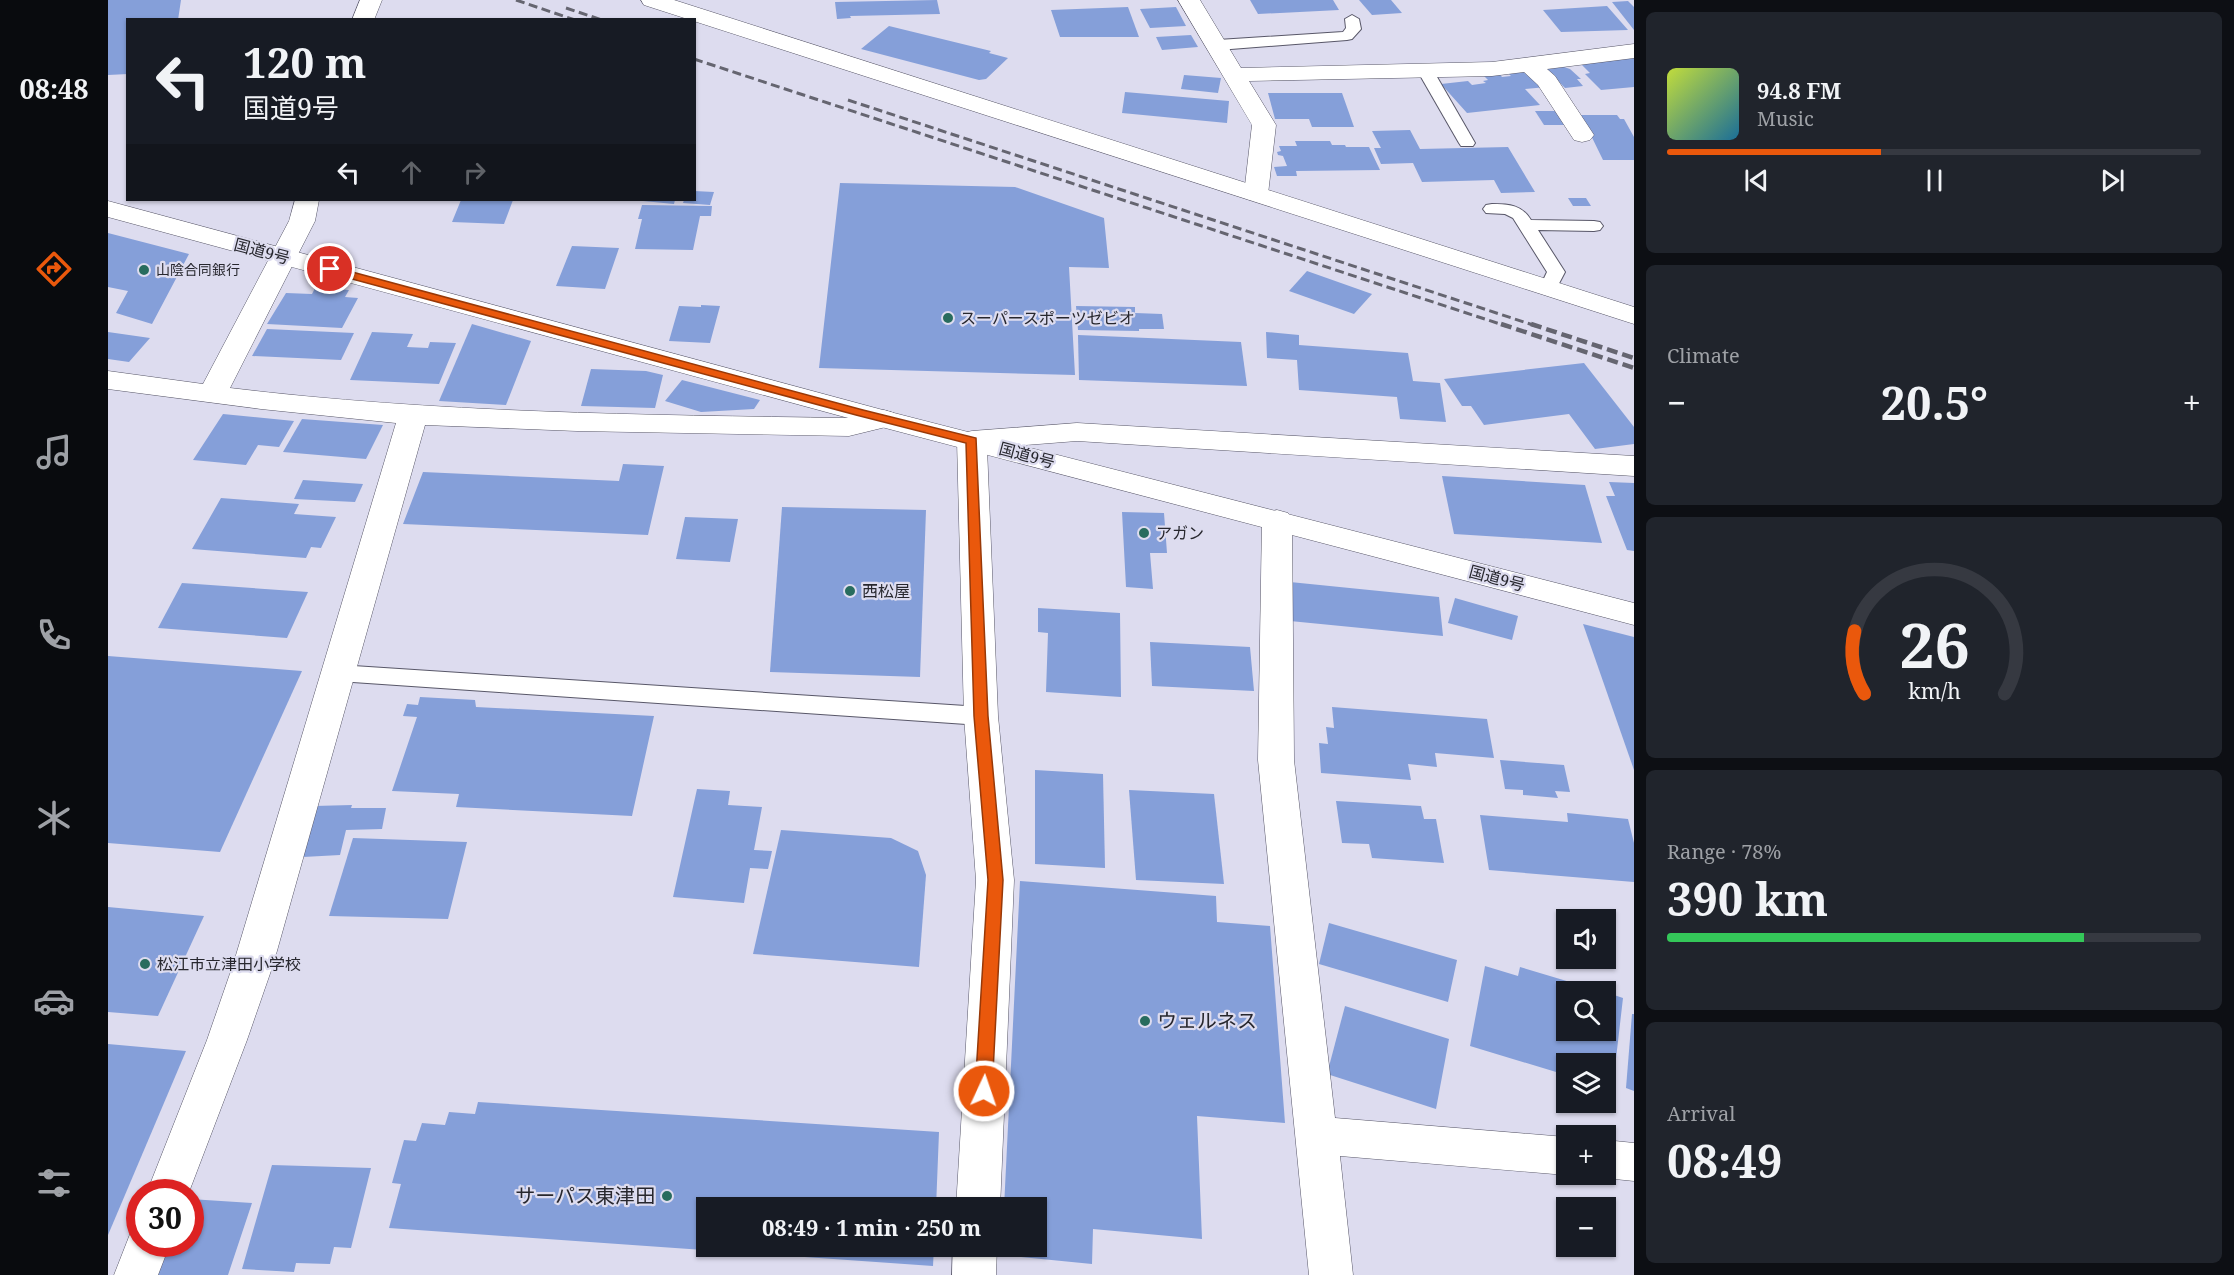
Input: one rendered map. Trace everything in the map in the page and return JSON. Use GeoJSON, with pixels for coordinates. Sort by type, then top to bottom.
{"type":"FeatureCollection","features":[{"type":"Feature","properties":{"kind":"main road"},"geometry":{"type":"LineString","coordinates":[[364,18],[371,0]]}},
{"type":"Feature","properties":{"kind":"main road"},"geometry":{"type":"LineString","coordinates":[[652,0],[1634,316]]}},
{"type":"Feature","properties":{"kind":"main road"},"geometry":{"type":"LineString","coordinates":[[1189,0],[1264,125],[1256,194]]}},
{"type":"Feature","properties":{"kind":"main road"},"geometry":{"type":"LineString","coordinates":[[1235,75],[1492,69],[1634,51]]}},
{"type":"Feature","properties":{"kind":"main road"},"geometry":{"type":"LineString","coordinates":[[1529,64],[1547,81],[1582,135]]}},
{"type":"Feature","properties":{"kind":"main road"},"geometry":{"type":"LineString","coordinates":[[212,394],[302,221],[307,201]]}},
{"type":"Feature","properties":{"kind":"main road","name":"国道9号"},"geometry":{"type":"LineString","coordinates":[[108,209],[884,419],[972,440],[1634,614]]}},
{"type":"Feature","properties":{"kind":"main road"},"geometry":{"type":"LineString","coordinates":[[108,380],[212,394],[413,415],[616,423],[849,427],[884,419]]}},
{"type":"Feature","properties":{"kind":"main road"},"geometry":{"type":"LineString","coordinates":[[173,1179],[227,1040],[253,965],[413,415]]}},
{"type":"Feature","properties":{"kind":"main road"},"geometry":{"type":"LineString","coordinates":[[979,1197],[995,880],[981,716],[972,440],[1077,432],[1634,466]]}},
{"type":"Feature","properties":{"kind":"main road"},"geometry":{"type":"LineString","coordinates":[[1277,520],[1276,760],[1331,1275]]}},
{"type":"Feature","properties":{"kind":"main road"},"geometry":{"type":"LineString","coordinates":[[1316,1135],[1556,1155]]}},
{"type":"Feature","properties":{"kind":"main road"},"geometry":{"type":"LineString","coordinates":[[1616,1160],[1634,1162]]}},
{"type":"Feature","properties":{"kind":"main road"},"geometry":{"type":"LineString","coordinates":[[136,1275],[143,1257]]}},
{"type":"Feature","properties":{"kind":"main road"},"geometry":{"type":"LineString","coordinates":[[974,1275],[975,1257]]}},
{"type":"Feature","properties":{"kind":"lane"},"geometry":{"type":"LineString","coordinates":[[1218,45],[1347,36],[1354,29],[1352,19]]}},
{"type":"Feature","properties":{"kind":"lane"},"geometry":{"type":"LineString","coordinates":[[1425,70],[1467,143]]}},
{"type":"Feature","properties":{"kind":"lane"},"geometry":{"type":"LineString","coordinates":[[1492,209],[1514,211],[1525,225],[1556,272],[1548,289]]}},
{"type":"Feature","properties":{"kind":"lane"},"geometry":{"type":"LineString","coordinates":[[1525,225],[1594,226]]}},
{"type":"Feature","properties":{"kind":"lane"},"geometry":{"type":"LineString","coordinates":[[338,673],[981,716]]}},
{"type":"Feature","properties":{"kind":"building"},"geometry":{"type":"Polygon","coordinates":[[[108,0],[181,0],[178,18],[126,18],[126,74],[108,75],[108,0]]]}},
{"type":"Feature","properties":{"kind":"building"},"geometry":{"type":"Polygon","coordinates":[[[937,0],[940,14],[850,16],[851,18],[837,19],[835,2],[937,0]]]}},
{"type":"Feature","properties":{"kind":"building"},"geometry":{"type":"Polygon","coordinates":[[[1250,0],[1333,0],[1339,10],[1258,14],[1250,0]]]}},
{"type":"Feature","properties":{"kind":"building"},"geometry":{"type":"Polygon","coordinates":[[[1359,0],[1391,0],[1402,13],[1372,15],[1359,0]]]}},
{"type":"Feature","properties":{"kind":"building"},"geometry":{"type":"Polygon","coordinates":[[[1628,1],[1634,7],[1634,30],[1612,2],[1628,1]]]}},
{"type":"Feature","properties":{"kind":"building"},"geometry":{"type":"Polygon","coordinates":[[[1607,6],[1628,30],[1561,32],[1543,10],[1607,6]]]}},
{"type":"Feature","properties":{"kind":"building"},"geometry":{"type":"Polygon","coordinates":[[[1128,7],[1139,37],[1060,37],[1051,10],[1128,7]]]}},
{"type":"Feature","properties":{"kind":"building"},"geometry":{"type":"Polygon","coordinates":[[[1176,7],[1186,26],[1150,28],[1140,9],[1176,7]]]}},
{"type":"Feature","properties":{"kind":"building"},"geometry":{"type":"Polygon","coordinates":[[[889,26],[991,51],[989,53],[1008,58],[986,79],[979,80],[861,49],[889,26]]]}},
{"type":"Feature","properties":{"kind":"building"},"geometry":{"type":"Polygon","coordinates":[[[1191,35],[1198,47],[1162,50],[1156,37],[1191,35]]]}},
{"type":"Feature","properties":{"kind":"building"},"geometry":{"type":"Polygon","coordinates":[[[1634,58],[1634,87],[1601,90],[1585,74],[1590,73],[1580,63],[1634,58]]]}},
{"type":"Feature","properties":{"kind":"building"},"geometry":{"type":"Polygon","coordinates":[[[1564,67],[1570,69],[1581,79],[1577,79],[1583,86],[1565,88],[1546,69],[1564,67]]]}},
{"type":"Feature","properties":{"kind":"building"},"geometry":{"type":"Polygon","coordinates":[[[1529,69],[1547,87],[1525,89],[1540,105],[1467,113],[1441,84],[1468,81],[1472,85],[1486,83],[1483,81],[1488,80],[1480,72],[1496,70],[1502,77],[1511,76],[1506,71],[1529,69]]]}},
{"type":"Feature","properties":{"kind":"building"},"geometry":{"type":"Polygon","coordinates":[[[1184,75],[1221,78],[1218,93],[1181,89],[1184,75]]]}},
{"type":"Feature","properties":{"kind":"building"},"geometry":{"type":"Polygon","coordinates":[[[1125,92],[1229,101],[1227,123],[1122,113],[1125,92]]]}},
{"type":"Feature","properties":{"kind":"building"},"geometry":{"type":"Polygon","coordinates":[[[1268,93],[1342,93],[1354,127],[1312,127],[1309,119],[1275,119],[1268,93]]]}},
{"type":"Feature","properties":{"kind":"building"},"geometry":{"type":"Polygon","coordinates":[[[1535,111],[1562,111],[1570,125],[1544,125],[1535,111]]]}},
{"type":"Feature","properties":{"kind":"building"},"geometry":{"type":"Polygon","coordinates":[[[1581,115],[1617,115],[1620,119],[1624,119],[1634,137],[1634,160],[1603,160],[1581,115]]]}},
{"type":"Feature","properties":{"kind":"building"},"geometry":{"type":"Polygon","coordinates":[[[1410,130],[1420,149],[1508,147],[1535,192],[1501,193],[1494,180],[1422,182],[1413,163],[1381,164],[1374,148],[1381,148],[1372,131],[1410,130]]]}},
{"type":"Feature","properties":{"kind":"building"},"geometry":{"type":"Polygon","coordinates":[[[1295,141],[1330,141],[1332,145],[1369,147],[1380,170],[1296,171],[1297,176],[1277,176],[1274,167],[1287,166],[1283,156],[1278,155],[1277,152],[1281,151],[1279,146],[1297,146],[1295,141]]]}},
{"type":"Feature","properties":{"kind":"building","name":"スーパースポーツゼビオ"},"geometry":{"type":"Polygon","coordinates":[[[840,183],[1015,187],[1104,218],[1109,268],[1069,267],[1075,375],[819,368],[840,183]]]}},
{"type":"Feature","properties":{"kind":"building"},"geometry":{"type":"Polygon","coordinates":[[[696,191],[714,192],[710,205],[683,203],[684,201],[696,201],[696,191]]]}},
{"type":"Feature","properties":{"kind":"building"},"geometry":{"type":"Polygon","coordinates":[[[1568,198],[1586,198],[1591,206],[1573,206],[1568,198]]]}},
{"type":"Feature","properties":{"kind":"building"},"geometry":{"type":"Polygon","coordinates":[[[461,201],[513,201],[504,224],[452,222],[461,201]]]}},
{"type":"Feature","properties":{"kind":"building"},"geometry":{"type":"Polygon","coordinates":[[[643,201],[675,201],[674,204],[643,201]]]}},
{"type":"Feature","properties":{"kind":"building"},"geometry":{"type":"Polygon","coordinates":[[[642,205],[712,206],[711,216],[700,216],[693,250],[635,249],[642,219],[638,219],[642,205]]]}},
{"type":"Feature","properties":{"kind":"building","name":"山陰合同銀行"},"geometry":{"type":"Polygon","coordinates":[[[108,233],[189,254],[152,324],[116,313],[128,291],[108,287],[108,233]]]}},
{"type":"Feature","properties":{"kind":"building"},"geometry":{"type":"Polygon","coordinates":[[[572,246],[619,248],[605,289],[556,286],[572,246]]]}},
{"type":"Feature","properties":{"kind":"building"},"geometry":{"type":"Polygon","coordinates":[[[1307,271],[1372,294],[1354,314],[1289,291],[1307,271]]]}},
{"type":"Feature","properties":{"kind":"building"},"geometry":{"type":"Polygon","coordinates":[[[315,288],[349,290],[345,297],[358,298],[342,328],[267,324],[286,293],[312,294],[315,288]]]}},
{"type":"Feature","properties":{"kind":"building"},"geometry":{"type":"Polygon","coordinates":[[[701,305],[720,306],[710,343],[669,341],[679,306],[701,307],[701,305]]]}},
{"type":"Feature","properties":{"kind":"building"},"geometry":{"type":"Polygon","coordinates":[[[1076,306],[1135,307],[1135,313],[1162,314],[1164,329],[1078,330],[1076,306]]]}},
{"type":"Feature","properties":{"kind":"building"},"geometry":{"type":"Polygon","coordinates":[[[472,324],[531,341],[506,405],[439,401],[472,324]]]}},
{"type":"Feature","properties":{"kind":"building"},"geometry":{"type":"Polygon","coordinates":[[[267,329],[354,333],[341,360],[252,356],[267,329]]]}},
{"type":"Feature","properties":{"kind":"building"},"geometry":{"type":"Polygon","coordinates":[[[108,332],[150,338],[129,362],[108,359],[108,332]]]}},
{"type":"Feature","properties":{"kind":"building"},"geometry":{"type":"Polygon","coordinates":[[[372,332],[413,334],[407,347],[428,348],[430,342],[456,343],[439,384],[350,380],[372,332]]]}},
{"type":"Feature","properties":{"kind":"building"},"geometry":{"type":"Polygon","coordinates":[[[1266,332],[1299,335],[1299,345],[1408,353],[1413,381],[1440,383],[1446,422],[1400,419],[1397,397],[1299,390],[1297,360],[1267,358],[1266,332]]]}},
{"type":"Feature","properties":{"kind":"building"},"geometry":{"type":"Polygon","coordinates":[[[1078,335],[1241,342],[1247,386],[1079,380],[1078,335]]]}},
{"type":"Feature","properties":{"kind":"building"},"geometry":{"type":"Polygon","coordinates":[[[1584,363],[1634,427],[1634,444],[1595,449],[1569,414],[1484,425],[1471,406],[1462,406],[1444,379],[1584,363]]]}},
{"type":"Feature","properties":{"kind":"building"},"geometry":{"type":"Polygon","coordinates":[[[591,369],[646,371],[663,375],[655,408],[581,406],[591,369]]]}},
{"type":"Feature","properties":{"kind":"building"},"geometry":{"type":"Polygon","coordinates":[[[682,380],[760,400],[754,409],[701,412],[665,401],[682,380]]]}},
{"type":"Feature","properties":{"kind":"building"},"geometry":{"type":"Polygon","coordinates":[[[223,414],[294,421],[279,447],[258,445],[246,465],[193,460],[223,414]]]}},
{"type":"Feature","properties":{"kind":"building"},"geometry":{"type":"Polygon","coordinates":[[[302,419],[383,425],[366,459],[283,452],[302,419]]]}},
{"type":"Feature","properties":{"kind":"building"},"geometry":{"type":"Polygon","coordinates":[[[623,464],[664,466],[648,535],[403,524],[423,472],[619,481],[623,464]]]}},
{"type":"Feature","properties":{"kind":"building"},"geometry":{"type":"Polygon","coordinates":[[[1442,476],[1585,485],[1602,543],[1454,534],[1442,476]]]}},
{"type":"Feature","properties":{"kind":"building"},"geometry":{"type":"Polygon","coordinates":[[[303,480],[363,484],[355,502],[294,499],[303,480]]]}},
{"type":"Feature","properties":{"kind":"building"},"geometry":{"type":"Polygon","coordinates":[[[1609,482],[1634,483],[1634,551],[1627,550],[1606,496],[1615,496],[1609,482]]]}},
{"type":"Feature","properties":{"kind":"building"},"geometry":{"type":"Polygon","coordinates":[[[221,498],[299,504],[294,514],[336,517],[321,548],[311,547],[306,558],[192,549],[221,498]]]}},
{"type":"Feature","properties":{"kind":"building","name":"西松屋"},"geometry":{"type":"Polygon","coordinates":[[[782,507],[926,510],[920,677],[770,672],[782,507]]]}},
{"type":"Feature","properties":{"kind":"building","name":"アガン"},"geometry":{"type":"Polygon","coordinates":[[[1122,512],[1164,513],[1167,553],[1150,553],[1153,589],[1126,587],[1122,512]]]}},
{"type":"Feature","properties":{"kind":"building"},"geometry":{"type":"Polygon","coordinates":[[[685,517],[738,519],[730,562],[676,559],[685,517]]]}},
{"type":"Feature","properties":{"kind":"building"},"geometry":{"type":"Polygon","coordinates":[[[1290,582],[1439,597],[1443,636],[1290,621],[1290,582]]]}},
{"type":"Feature","properties":{"kind":"building"},"geometry":{"type":"Polygon","coordinates":[[[182,583],[308,592],[287,638],[158,628],[182,583]]]}},
{"type":"Feature","properties":{"kind":"building"},"geometry":{"type":"Polygon","coordinates":[[[1455,598],[1518,616],[1512,640],[1448,623],[1455,598]]]}},
{"type":"Feature","properties":{"kind":"building"},"geometry":{"type":"Polygon","coordinates":[[[1038,608],[1120,613],[1121,697],[1046,692],[1048,633],[1038,632],[1038,608]]]}},
{"type":"Feature","properties":{"kind":"building"},"geometry":{"type":"Polygon","coordinates":[[[1583,624],[1634,637],[1634,770],[1583,624]]]}},
{"type":"Feature","properties":{"kind":"building"},"geometry":{"type":"Polygon","coordinates":[[[1150,642],[1250,647],[1254,691],[1152,686],[1150,642]]]}},
{"type":"Feature","properties":{"kind":"building"},"geometry":{"type":"Polygon","coordinates":[[[108,656],[302,671],[220,852],[108,843],[108,656]]]}},
{"type":"Feature","properties":{"kind":"building"},"geometry":{"type":"Polygon","coordinates":[[[420,697],[475,700],[476,707],[654,716],[632,816],[456,807],[459,794],[392,791],[417,717],[403,716],[407,704],[418,705],[420,697]]]}},
{"type":"Feature","properties":{"kind":"building"},"geometry":{"type":"Polygon","coordinates":[[[1332,707],[1487,719],[1494,758],[1435,753],[1437,767],[1408,764],[1411,780],[1321,773],[1319,743],[1328,744],[1326,727],[1334,728],[1332,707]]]}},
{"type":"Feature","properties":{"kind":"building"},"geometry":{"type":"Polygon","coordinates":[[[1500,760],[1564,765],[1570,792],[1555,791],[1558,798],[1523,795],[1523,790],[1505,789],[1500,760]]]}},
{"type":"Feature","properties":{"kind":"building"},"geometry":{"type":"Polygon","coordinates":[[[1035,770],[1103,774],[1105,868],[1035,864],[1035,770]]]}},
{"type":"Feature","properties":{"kind":"building"},"geometry":{"type":"Polygon","coordinates":[[[697,789],[730,791],[728,805],[762,807],[754,850],[772,851],[768,869],[750,868],[744,903],[673,897],[697,789]]]}},
{"type":"Feature","properties":{"kind":"building"},"geometry":{"type":"Polygon","coordinates":[[[1129,790],[1214,794],[1224,884],[1136,880],[1129,790]]]}},
{"type":"Feature","properties":{"kind":"building"},"geometry":{"type":"Polygon","coordinates":[[[1336,801],[1421,806],[1424,819],[1436,819],[1444,863],[1372,858],[1369,844],[1342,843],[1336,801]]]}},
{"type":"Feature","properties":{"kind":"building"},"geometry":{"type":"Polygon","coordinates":[[[352,805],[351,808],[386,808],[382,829],[346,830],[340,855],[303,857],[314,806],[352,805]]]}},
{"type":"Feature","properties":{"kind":"building"},"geometry":{"type":"Polygon","coordinates":[[[1567,813],[1628,819],[1634,843],[1634,882],[1489,870],[1480,815],[1568,822],[1567,813]]]}},
{"type":"Feature","properties":{"kind":"building"},"geometry":{"type":"Polygon","coordinates":[[[781,830],[891,838],[918,851],[926,875],[919,967],[753,954],[781,830]]]}},
{"type":"Feature","properties":{"kind":"building"},"geometry":{"type":"Polygon","coordinates":[[[353,838],[467,842],[448,919],[329,916],[353,838]]]}},
{"type":"Feature","properties":{"kind":"building","name":"ウェルネス"},"geometry":{"type":"Polygon","coordinates":[[[1020,881],[1216,896],[1217,922],[1270,926],[1285,1123],[1197,1116],[1202,1239],[1093,1229],[1092,1264],[1022,1257],[1047,1257],[1047,1197],[1005,1197],[1020,881]]]}},
{"type":"Feature","properties":{"kind":"building","name":"松江市立津田小学校"},"geometry":{"type":"Polygon","coordinates":[[[108,907],[204,916],[158,1016],[108,1012],[108,907]]]}},
{"type":"Feature","properties":{"kind":"building"},"geometry":{"type":"Polygon","coordinates":[[[1329,923],[1457,960],[1448,1002],[1319,964],[1329,923]]]}},
{"type":"Feature","properties":{"kind":"building"},"geometry":{"type":"Polygon","coordinates":[[[1485,966],[1518,976],[1520,967],[1567,981],[1556,981],[1556,1041],[1616,1041],[1616,996],[1623,998],[1616,1059],[1616,1053],[1556,1053],[1556,1072],[1470,1046],[1485,966]]]}},
{"type":"Feature","properties":{"kind":"building"},"geometry":{"type":"Polygon","coordinates":[[[1345,1006],[1449,1039],[1436,1109],[1327,1074],[1345,1006]]]}},
{"type":"Feature","properties":{"kind":"building"},"geometry":{"type":"Polygon","coordinates":[[[1632,1014],[1634,1014],[1634,1091],[1626,1088],[1632,1014]]]}},
{"type":"Feature","properties":{"kind":"building"},"geometry":{"type":"Polygon","coordinates":[[[108,1044],[186,1051],[132,1179],[126,1179],[126,1193],[108,1235],[108,1044]]]}},
{"type":"Feature","properties":{"kind":"building","name":"サーパス東津田"},"geometry":{"type":"Polygon","coordinates":[[[478,1102],[939,1132],[936,1197],[696,1197],[696,1249],[389,1228],[401,1184],[392,1183],[404,1140],[416,1141],[422,1123],[445,1125],[449,1112],[475,1114],[478,1102]]]}},
{"type":"Feature","properties":{"kind":"building"},"geometry":{"type":"Polygon","coordinates":[[[272,1165],[371,1168],[351,1248],[334,1247],[330,1264],[296,1263],[294,1272],[242,1269],[272,1165]]]}},
{"type":"Feature","properties":{"kind":"building"},"geometry":{"type":"Polygon","coordinates":[[[204,1200],[252,1203],[228,1275],[154,1275],[160,1257],[204,1257],[204,1200]]]}},
{"type":"Feature","properties":{"kind":"building","name":"サーパス東津田"},"geometry":{"type":"Polygon","coordinates":[[[804,1257],[933,1257],[933,1266],[804,1257]]]}},
{"type":"Feature","properties":{"kind":"railway"},"geometry":{"type":"LineString","coordinates":[[516,0],[569,18]]}},
{"type":"Feature","properties":{"kind":"railway"},"geometry":{"type":"LineString","coordinates":[[566,8],[596,18]]}},
{"type":"Feature","properties":{"kind":"railway"},"geometry":{"type":"LineString","coordinates":[[696,60],[1506,326]]}},
{"type":"Feature","properties":{"kind":"railway"},"geometry":{"type":"LineString","coordinates":[[848,100],[1536,326]]}},
{"type":"Feature","properties":{"kind":"railway"},"geometry":{"type":"LineString","coordinates":[[1501,324],[1634,368]]}},
{"type":"Feature","properties":{"kind":"railway"},"geometry":{"type":"LineString","coordinates":[[1531,324],[1634,358]]}},
{"type":"Feature","properties":{"kind":"place","name":"山陰合同銀行"},"geometry":{"type":"Point","coordinates":[144,270]}},
{"type":"Feature","properties":{"kind":"place","name":"スーパースポーツゼビオ"},"geometry":{"type":"Point","coordinates":[948,318]}},
{"type":"Feature","properties":{"kind":"place","name":"アガン"},"geometry":{"type":"Point","coordinates":[1144,533]}},
{"type":"Feature","properties":{"kind":"place","name":"西松屋"},"geometry":{"type":"Point","coordinates":[850,591]}},
{"type":"Feature","properties":{"kind":"place","name":"松江市立津田小学校"},"geometry":{"type":"Point","coordinates":[145,964]}},
{"type":"Feature","properties":{"kind":"place","name":"ウェルネス"},"geometry":{"type":"Point","coordinates":[1145,1021]}},
{"type":"Feature","properties":{"kind":"place","name":"サーパス東津田"},"geometry":{"type":"Point","coordinates":[667,1196]}},
{"type":"Feature","properties":{"kind":"route"},"geometry":{"type":"LineString","coordinates":[[330,269],[861,413],[972,440],[981,716],[995,880],[984,1091]]}}]}
